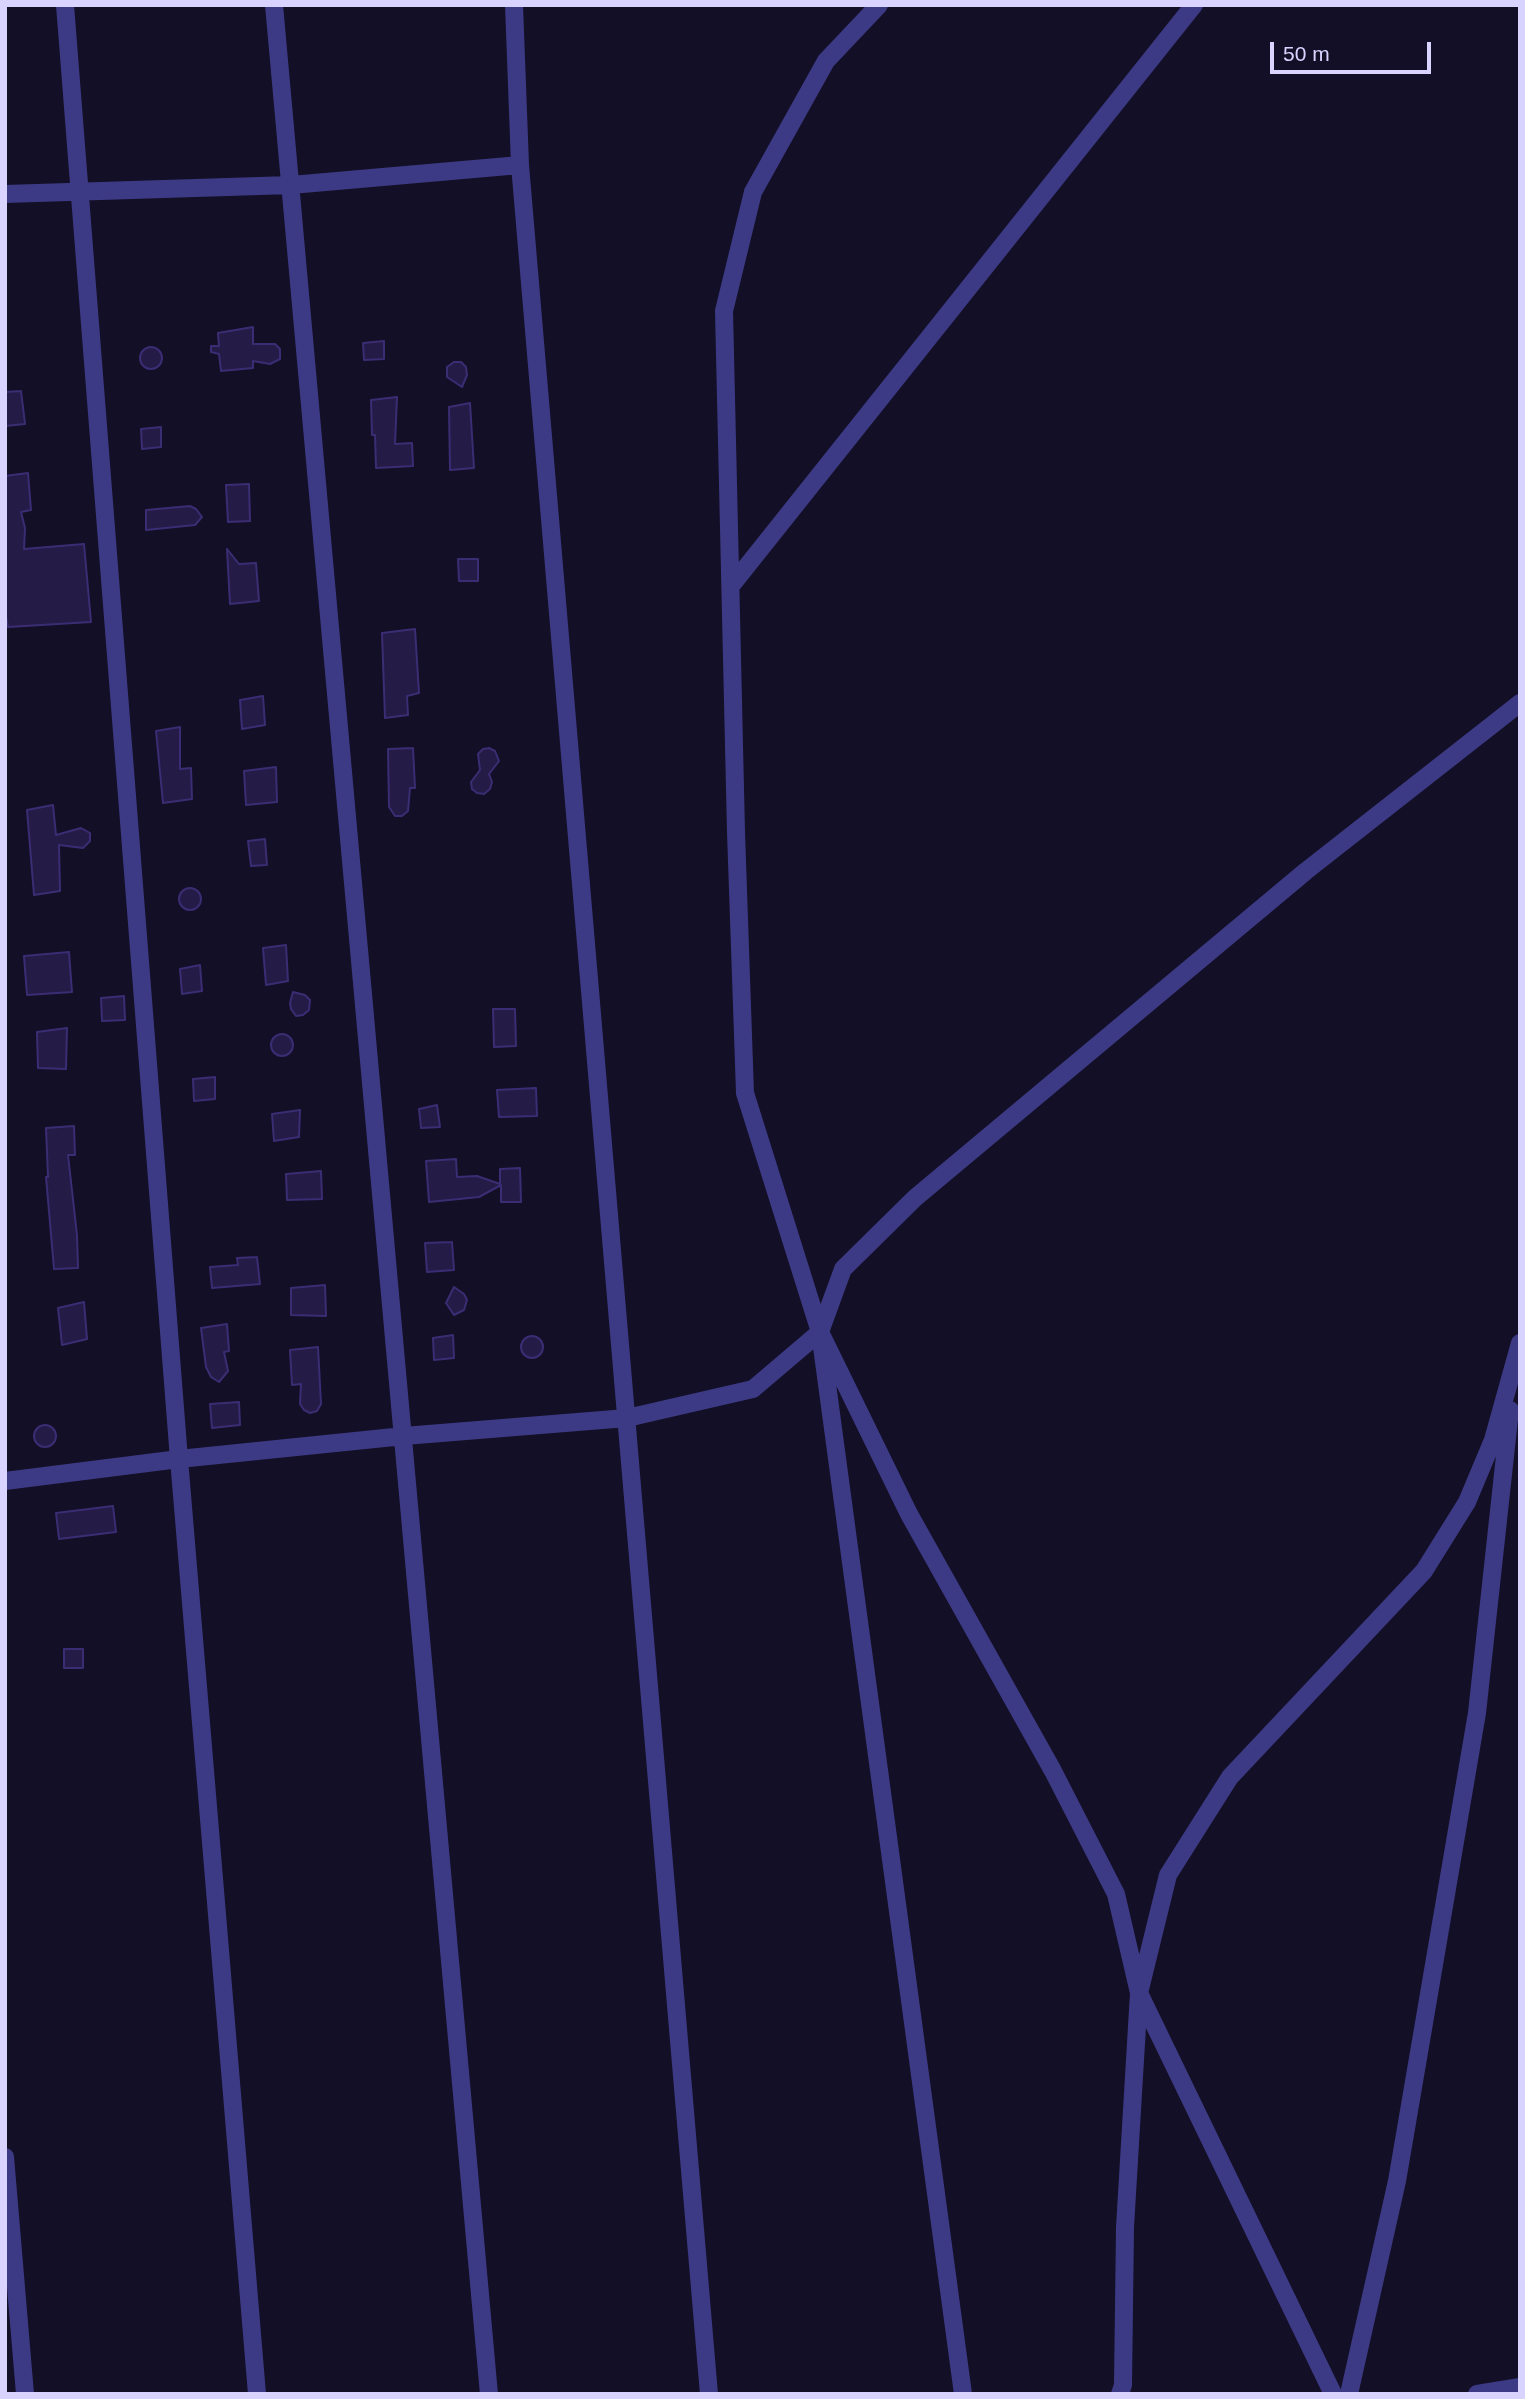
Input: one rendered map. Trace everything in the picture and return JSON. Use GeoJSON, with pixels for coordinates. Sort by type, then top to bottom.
{"type":"FeatureCollection","features":[{"type":"Feature","properties":{"kind":"street"},"geometry":{"type":"LineString","coordinates":[[65,5],[178,1459],[257,2394]]}},
{"type":"Feature","properties":{"kind":"street"},"geometry":{"type":"LineString","coordinates":[[274,5],[489,2394]]}},
{"type":"Feature","properties":{"kind":"street"},"geometry":{"type":"LineString","coordinates":[[514,5],[520,164],[709,2394]]}},
{"type":"Feature","properties":{"kind":"street"},"geometry":{"type":"LineString","coordinates":[[851,34],[859,5]]}},
{"type":"Feature","properties":{"kind":"street"},"geometry":{"type":"LineString","coordinates":[[879,5],[825,61],[753,192],[724,311],[745,1093],[820,1332],[909,1514],[1053,1771],[1116,1894],[1139,1993],[1334,2394]]}},
{"type":"Feature","properties":{"kind":"street"},"geometry":{"type":"LineString","coordinates":[[731,586],[1194,5]]}},
{"type":"Feature","properties":{"kind":"street"},"geometry":{"type":"LineString","coordinates":[[5,194],[291,185],[520,164]]}},
{"type":"Feature","properties":{"kind":"street"},"geometry":{"type":"LineString","coordinates":[[963,2394],[820,1332],[843,1269],[915,1198],[1306,871],[1520,703]]}},
{"type":"Feature","properties":{"kind":"street"},"geometry":{"type":"LineString","coordinates":[[5,1481],[178,1459],[404,1436],[627,1419],[753,1389],[820,1332]]}},
{"type":"Feature","properties":{"kind":"street"},"geometry":{"type":"LineString","coordinates":[[1120,2394],[1123,2385],[1125,2227],[1139,1993],[1168,1875],[1230,1777],[1424,1571],[1467,1502],[1493,1440],[1518,1349]]}},
{"type":"Feature","properties":{"kind":"street"},"geometry":{"type":"LineString","coordinates":[[1349,2394],[1397,2181],[1477,1713],[1518,1349]]}},
{"type":"Feature","properties":{"kind":"street"},"geometry":{"type":"LineString","coordinates":[[5,2157],[25,2394]]}},
{"type":"Feature","properties":{"kind":"street"},"geometry":{"type":"LineString","coordinates":[[1477,2394],[1520,2387]]}},
{"type":"Feature","properties":{"kind":"building"},"geometry":{"type":"Polygon","coordinates":[[[253,327],[253,344],[275,344],[280,349],[280,359],[270,364],[253,361],[253,368],[221,371],[219,354],[211,352],[211,346],[219,346],[218,333],[253,327]]]}},
{"type":"Feature","properties":{"kind":"building"},"geometry":{"type":"Polygon","coordinates":[[[384,341],[384,359],[364,360],[363,343],[384,341]]]}},
{"type":"Feature","properties":{"kind":"building"},"geometry":{"type":"Polygon","coordinates":[[[151,347],[161,354],[162,358],[155,368],[151,369],[141,362],[140,358],[147,348],[151,347]]]}},
{"type":"Feature","properties":{"kind":"building"},"geometry":{"type":"Polygon","coordinates":[[[454,362],[461,362],[466,367],[467,375],[462,387],[447,377],[447,367],[454,362]]]}},
{"type":"Feature","properties":{"kind":"building"},"geometry":{"type":"Polygon","coordinates":[[[21,391],[25,424],[5,426],[5,392],[21,391]]]}},
{"type":"Feature","properties":{"kind":"building"},"geometry":{"type":"Polygon","coordinates":[[[397,397],[395,444],[412,443],[413,466],[376,468],[371,400],[397,397]]]}},
{"type":"Feature","properties":{"kind":"building"},"geometry":{"type":"Polygon","coordinates":[[[470,403],[474,468],[450,470],[449,407],[470,403]]]}},
{"type":"Feature","properties":{"kind":"building"},"geometry":{"type":"Polygon","coordinates":[[[161,427],[161,447],[142,449],[141,429],[161,427]]]}},
{"type":"Feature","properties":{"kind":"building"},"geometry":{"type":"Polygon","coordinates":[[[28,473],[31,510],[21,512],[25,528],[24,549],[84,544],[91,622],[8,627],[5,611],[5,476],[28,473]]]}},
{"type":"Feature","properties":{"kind":"building"},"geometry":{"type":"Polygon","coordinates":[[[249,484],[250,521],[228,522],[226,485],[249,484]]]}},
{"type":"Feature","properties":{"kind":"building"},"geometry":{"type":"Polygon","coordinates":[[[190,506],[202,517],[195,525],[146,530],[146,510],[190,506]]]}},
{"type":"Feature","properties":{"kind":"building"},"geometry":{"type":"Polygon","coordinates":[[[227,549],[239,564],[256,563],[259,601],[230,604],[227,549]]]}},
{"type":"Feature","properties":{"kind":"building"},"geometry":{"type":"Polygon","coordinates":[[[458,559],[478,559],[478,581],[459,581],[458,559]]]}},
{"type":"Feature","properties":{"kind":"building"},"geometry":{"type":"Polygon","coordinates":[[[415,629],[419,693],[407,696],[408,715],[385,718],[382,633],[415,629]]]}},
{"type":"Feature","properties":{"kind":"building"},"geometry":{"type":"Polygon","coordinates":[[[263,696],[265,725],[242,729],[240,700],[263,696]]]}},
{"type":"Feature","properties":{"kind":"building"},"geometry":{"type":"Polygon","coordinates":[[[180,727],[180,769],[191,768],[192,799],[163,803],[156,731],[180,727]]]}},
{"type":"Feature","properties":{"kind":"building"},"geometry":{"type":"Polygon","coordinates":[[[413,748],[415,788],[410,788],[408,811],[402,816],[395,816],[389,807],[388,749],[413,748]]]}},
{"type":"Feature","properties":{"kind":"building"},"geometry":{"type":"Polygon","coordinates":[[[489,748],[495,751],[499,761],[489,774],[492,782],[490,789],[484,794],[477,793],[472,789],[471,782],[480,770],[478,754],[489,748]]]}},
{"type":"Feature","properties":{"kind":"building"},"geometry":{"type":"Polygon","coordinates":[[[276,767],[277,802],[246,805],[244,771],[276,767]]]}},
{"type":"Feature","properties":{"kind":"building"},"geometry":{"type":"Polygon","coordinates":[[[53,805],[56,835],[81,828],[90,833],[90,841],[83,848],[59,845],[60,891],[34,895],[27,810],[53,805]]]}},
{"type":"Feature","properties":{"kind":"building"},"geometry":{"type":"Polygon","coordinates":[[[265,839],[267,865],[251,866],[248,841],[265,839]]]}},
{"type":"Feature","properties":{"kind":"building"},"geometry":{"type":"Polygon","coordinates":[[[190,888],[200,895],[201,899],[194,909],[190,910],[180,903],[179,899],[186,889],[190,888]]]}},
{"type":"Feature","properties":{"kind":"building"},"geometry":{"type":"Polygon","coordinates":[[[286,945],[288,981],[266,985],[263,948],[286,945]]]}},
{"type":"Feature","properties":{"kind":"building"},"geometry":{"type":"Polygon","coordinates":[[[69,952],[72,992],[27,995],[24,956],[69,952]]]}},
{"type":"Feature","properties":{"kind":"building"},"geometry":{"type":"Polygon","coordinates":[[[200,965],[202,991],[182,994],[180,969],[200,965]]]}},
{"type":"Feature","properties":{"kind":"building"},"geometry":{"type":"Polygon","coordinates":[[[293,992],[305,995],[310,1000],[309,1010],[303,1015],[296,1016],[291,1009],[293,992]]]}},
{"type":"Feature","properties":{"kind":"building"},"geometry":{"type":"Polygon","coordinates":[[[124,996],[125,1020],[102,1021],[101,998],[124,996]]]}},
{"type":"Feature","properties":{"kind":"building"},"geometry":{"type":"Polygon","coordinates":[[[493,1009],[515,1009],[516,1046],[494,1047],[493,1009]]]}},
{"type":"Feature","properties":{"kind":"building"},"geometry":{"type":"Polygon","coordinates":[[[67,1028],[66,1069],[38,1068],[37,1032],[67,1028]]]}},
{"type":"Feature","properties":{"kind":"building"},"geometry":{"type":"Polygon","coordinates":[[[282,1034],[292,1041],[293,1045],[286,1055],[282,1056],[272,1049],[271,1045],[278,1035],[282,1034]]]}},
{"type":"Feature","properties":{"kind":"building"},"geometry":{"type":"Polygon","coordinates":[[[215,1077],[215,1099],[194,1101],[193,1079],[215,1077]]]}},
{"type":"Feature","properties":{"kind":"building"},"geometry":{"type":"Polygon","coordinates":[[[536,1088],[537,1116],[499,1117],[497,1090],[536,1088]]]}},
{"type":"Feature","properties":{"kind":"building"},"geometry":{"type":"Polygon","coordinates":[[[437,1105],[440,1127],[421,1128],[419,1109],[437,1105]]]}},
{"type":"Feature","properties":{"kind":"building"},"geometry":{"type":"Polygon","coordinates":[[[300,1110],[299,1137],[274,1141],[272,1114],[300,1110]]]}},
{"type":"Feature","properties":{"kind":"building"},"geometry":{"type":"Polygon","coordinates":[[[74,1126],[75,1155],[68,1155],[78,1268],[54,1269],[46,1177],[46,1128],[74,1126]]]}},
{"type":"Feature","properties":{"kind":"building"},"geometry":{"type":"Polygon","coordinates":[[[456,1159],[457,1177],[477,1176],[500,1184],[500,1169],[520,1168],[521,1202],[501,1202],[501,1185],[479,1197],[429,1202],[426,1161],[456,1159]]]}},
{"type":"Feature","properties":{"kind":"building"},"geometry":{"type":"Polygon","coordinates":[[[321,1171],[322,1199],[287,1200],[286,1174],[321,1171]]]}},
{"type":"Feature","properties":{"kind":"building"},"geometry":{"type":"Polygon","coordinates":[[[452,1242],[454,1270],[427,1272],[425,1243],[452,1242]]]}},
{"type":"Feature","properties":{"kind":"building"},"geometry":{"type":"Polygon","coordinates":[[[257,1257],[260,1284],[212,1288],[210,1267],[238,1265],[237,1258],[257,1257]]]}},
{"type":"Feature","properties":{"kind":"building"},"geometry":{"type":"Polygon","coordinates":[[[325,1285],[326,1316],[291,1315],[291,1288],[325,1285]]]}},
{"type":"Feature","properties":{"kind":"building"},"geometry":{"type":"Polygon","coordinates":[[[454,1287],[464,1294],[467,1300],[464,1310],[454,1315],[446,1303],[454,1287]]]}},
{"type":"Feature","properties":{"kind":"building"},"geometry":{"type":"Polygon","coordinates":[[[84,1302],[87,1339],[62,1345],[58,1308],[84,1302]]]}},
{"type":"Feature","properties":{"kind":"building"},"geometry":{"type":"Polygon","coordinates":[[[227,1324],[229,1351],[224,1352],[228,1371],[219,1382],[211,1377],[206,1367],[201,1328],[227,1324]]]}},
{"type":"Feature","properties":{"kind":"building"},"geometry":{"type":"Polygon","coordinates":[[[453,1335],[454,1358],[434,1360],[433,1338],[453,1335]]]}},
{"type":"Feature","properties":{"kind":"building"},"geometry":{"type":"Polygon","coordinates":[[[532,1336],[542,1343],[543,1347],[536,1357],[532,1358],[522,1351],[521,1347],[528,1337],[532,1336]]]}},
{"type":"Feature","properties":{"kind":"building"},"geometry":{"type":"Polygon","coordinates":[[[318,1347],[321,1404],[317,1411],[310,1413],[300,1404],[301,1384],[292,1385],[290,1350],[318,1347]]]}},
{"type":"Feature","properties":{"kind":"building"},"geometry":{"type":"Polygon","coordinates":[[[239,1402],[240,1425],[212,1428],[210,1404],[239,1402]]]}},
{"type":"Feature","properties":{"kind":"building"},"geometry":{"type":"Polygon","coordinates":[[[45,1425],[53,1428],[56,1436],[53,1444],[45,1447],[37,1444],[34,1436],[37,1428],[45,1425]]]}},
{"type":"Feature","properties":{"kind":"building"},"geometry":{"type":"Polygon","coordinates":[[[113,1506],[116,1532],[59,1539],[56,1513],[113,1506]]]}},
{"type":"Feature","properties":{"kind":"building"},"geometry":{"type":"Polygon","coordinates":[[[64,1649],[83,1649],[83,1668],[64,1668],[64,1649]]]}}]}
